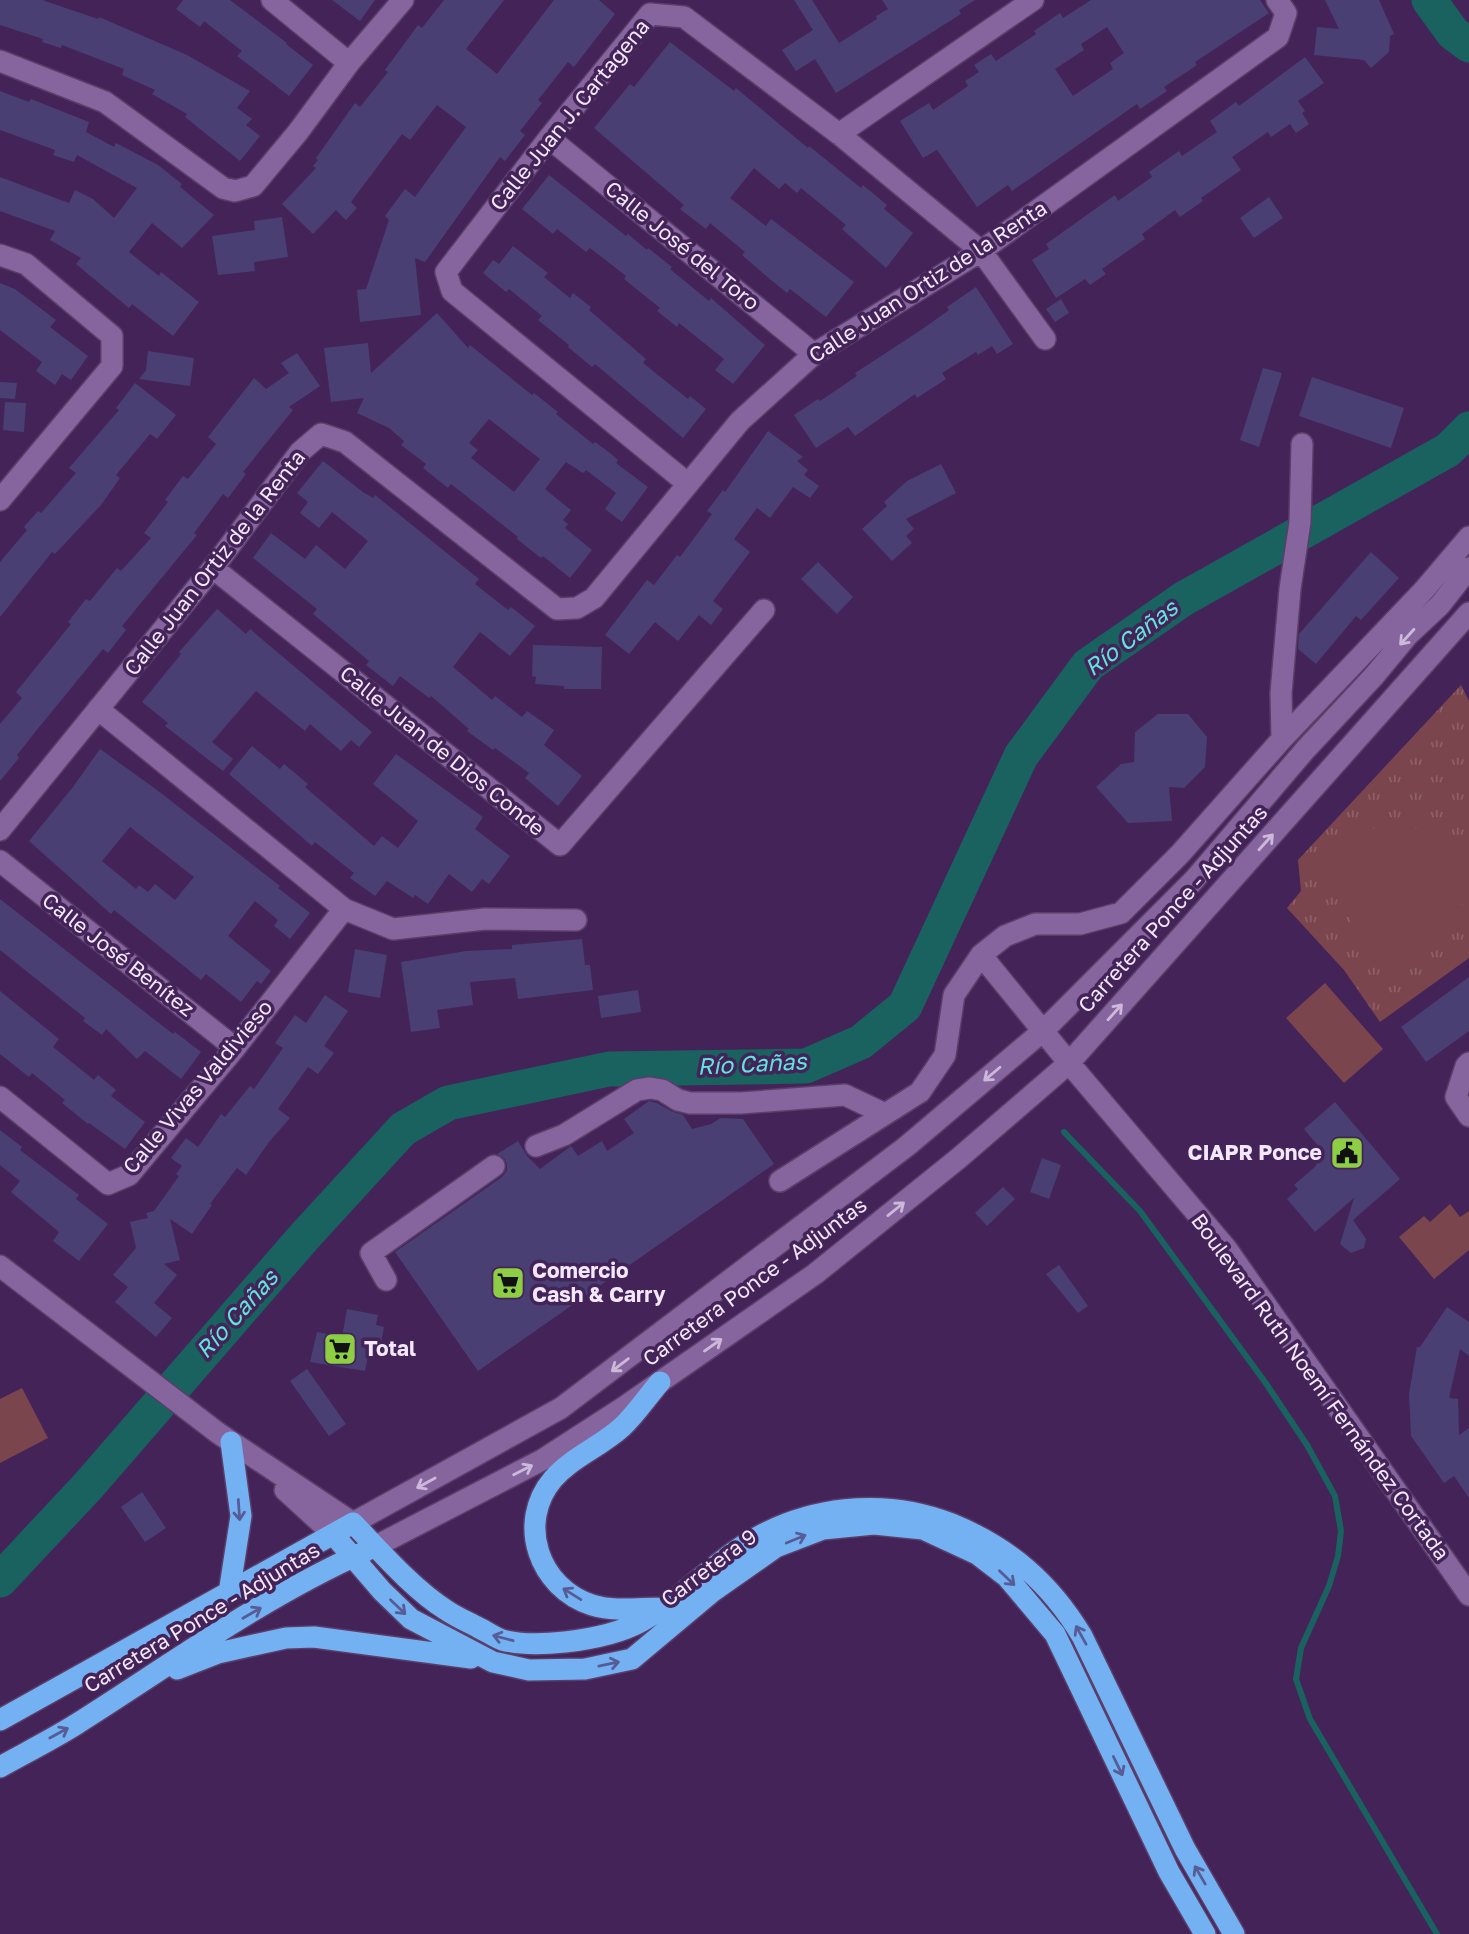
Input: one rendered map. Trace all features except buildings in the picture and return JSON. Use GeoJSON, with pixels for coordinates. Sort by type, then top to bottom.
{"type":"FeatureCollection","features":[{"type":"Feature","properties":{"kind":"highway"},"geometry":{"type":"LineString","coordinates":[[660,1382],[621,1428],[569,1463],[552,1480],[540,1500],[534,1527],[540,1561],[551,1578],[574,1596],[591,1604],[613,1609],[662,1608]]}},
{"type":"Feature","properties":{"kind":"highway"},"geometry":{"type":"LineString","coordinates":[[229,1593],[241,1516],[231,1442]]}},
{"type":"Feature","properties":{"kind":"highway"},"geometry":{"type":"LineString","coordinates":[[353,1523],[399,1570],[444,1610],[502,1640],[548,1644],[587,1639],[641,1622],[743,1546],[774,1528],[807,1516],[867,1508],[904,1511],[938,1519],[976,1534],[1004,1550],[1064,1606],[1112,1696],[1185,1849],[1234,1934]]}},
{"type":"Feature","properties":{"kind":"highway","name":"Carretera Ponce - Adjuntas"},"geometry":{"type":"LineString","coordinates":[[0,1720],[353,1523]]}},
{"type":"Feature","properties":{"kind":"highway","name":"Carretera 9"},"geometry":{"type":"LineString","coordinates":[[333,1534],[382,1591],[411,1619],[493,1662],[529,1670],[585,1669],[632,1659],[712,1592],[776,1547],[823,1529],[874,1524],[923,1529],[977,1555],[1007,1577],[1055,1634],[1169,1872],[1205,1934]]}},
{"type":"Feature","properties":{"kind":"highway","name":"Carretera Ponce - Adjuntas"},"geometry":{"type":"LineString","coordinates":[[0,1767],[72,1726],[218,1632],[376,1546]]}},
{"type":"Feature","properties":{"kind":"highway"},"geometry":{"type":"LineString","coordinates":[[139,1683],[218,1653],[286,1638],[314,1636],[493,1662]]}},
{"type":"Feature","properties":{"kind":"street"},"geometry":{"type":"LineString","coordinates":[[272,0],[349,63]]}},
{"type":"Feature","properties":{"kind":"street"},"geometry":{"type":"LineString","coordinates":[[0,61],[104,102],[223,188],[235,191],[253,186],[298,132],[349,63],[403,0]]}},
{"type":"Feature","properties":{"kind":"street"},"geometry":{"type":"LineString","coordinates":[[839,134],[1033,0]]}},
{"type":"Feature","properties":{"kind":"street","name":"Calle Juan Ortiz de la Renta"},"geometry":{"type":"LineString","coordinates":[[0,830],[213,568],[300,452],[321,434],[345,442],[557,609],[577,608],[594,598],[740,421],[814,354],[981,251],[1278,37],[1286,13],[1277,0]]}},
{"type":"Feature","properties":{"kind":"street","name":"Calle Juan J. Cartagena"},"geometry":{"type":"LineString","coordinates":[[687,484],[452,291],[446,272],[549,138],[650,14],[684,17],[839,134],[981,251],[1045,339]]}},
{"type":"Feature","properties":{"kind":"street","name":"Calle José del Toro"},"geometry":{"type":"LineString","coordinates":[[549,138],[814,354]]}},
{"type":"Feature","properties":{"kind":"street"},"geometry":{"type":"LineString","coordinates":[[0,254],[26,264],[112,336],[112,366],[2,495]]}},
{"type":"Feature","properties":{"kind":"street"},"geometry":{"type":"LineString","coordinates":[[1282,739],[1281,693],[1290,589],[1300,522],[1302,444]]}},
{"type":"Feature","properties":{"kind":"street"},"geometry":{"type":"LineString","coordinates":[[779,1181],[920,1092],[945,1055],[954,995],[981,955],[1004,936],[1035,924],[1080,924],[1121,913],[1180,854],[1282,739],[1432,597],[1469,537]]}},
{"type":"Feature","properties":{"kind":"street","name":"Calle Juan de Dios Conde"},"geometry":{"type":"LineString","coordinates":[[213,568],[560,845],[764,610]]}},
{"type":"Feature","properties":{"kind":"street","name":"Carretera Ponce - Adjuntas"},"geometry":{"type":"LineString","coordinates":[[353,1523],[561,1408],[907,1146],[1044,1030],[1194,880],[1305,750],[1374,676],[1408,635],[1432,597],[1469,568]]}},
{"type":"Feature","properties":{"kind":"street"},"geometry":{"type":"LineString","coordinates":[[1432,597],[1466,623]]}},
{"type":"Feature","properties":{"kind":"street","name":"Carretera Ponce - Adjuntas"},"geometry":{"type":"LineString","coordinates":[[376,1546],[542,1460],[660,1382],[815,1274],[959,1158],[1069,1063],[1466,623]]}},
{"type":"Feature","properties":{"kind":"street"},"geometry":{"type":"LineString","coordinates":[[98,709],[344,909],[393,929],[485,919],[576,920]]}},
{"type":"Feature","properties":{"kind":"street","name":"Calle José Benítez"},"geometry":{"type":"LineString","coordinates":[[0,861],[235,1048]]}},
{"type":"Feature","properties":{"kind":"street","name":"Calle Vivas Valdivieso"},"geometry":{"type":"LineString","coordinates":[[0,1097],[108,1184],[129,1175],[235,1048],[344,909]]}},
{"type":"Feature","properties":{"kind":"street","name":"Boulevard Ruth Noemí Fernández Cortada"},"geometry":{"type":"LineString","coordinates":[[981,955],[1226,1248],[1469,1595]]}},
{"type":"Feature","properties":{"kind":"street"},"geometry":{"type":"LineString","coordinates":[[1469,1063],[1456,1097],[1469,1115]]}},
{"type":"Feature","properties":{"kind":"street"},"geometry":{"type":"LineString","coordinates":[[536,1146],[565,1135],[638,1090],[650,1087],[690,1103],[741,1103],[845,1095],[885,1114]]}},
{"type":"Feature","properties":{"kind":"street"},"geometry":{"type":"LineString","coordinates":[[386,1280],[370,1253],[494,1166]]}},
{"type":"Feature","properties":{"kind":"street"},"geometry":{"type":"LineString","coordinates":[[0,1266],[231,1442],[353,1523]]}},
{"type":"Feature","properties":{"kind":"street"},"geometry":{"type":"LineString","coordinates":[[231,1442],[333,1534]]}},
{"type":"Feature","properties":{"kind":"green space"},"geometry":{"type":"Polygon","coordinates":[[[1461,685],[1469,701],[1469,958],[1380,1022],[1344,970],[1287,908],[1301,891],[1298,860],[1461,685]]]}},
{"type":"Feature","properties":{"kind":"green space"},"geometry":{"type":"Polygon","coordinates":[[[1400,826],[1427,830],[1469,845],[1469,898],[1390,967],[1383,968],[1377,964],[1313,856],[1354,833],[1400,826]]]}},
{"type":"Feature","properties":{"kind":"green space"},"geometry":{"type":"Polygon","coordinates":[[[1325,983],[1383,1049],[1344,1083],[1286,1018],[1325,983]]]}},
{"type":"Feature","properties":{"kind":"green space"},"geometry":{"type":"Polygon","coordinates":[[[1450,1204],[1460,1217],[1469,1211],[1469,1250],[1434,1279],[1399,1237],[1424,1216],[1430,1222],[1450,1204]]]}},
{"type":"Feature","properties":{"kind":"green space"},"geometry":{"type":"Polygon","coordinates":[[[22,1388],[48,1438],[0,1463],[0,1399],[22,1388]]]}},
{"type":"Feature","properties":{"kind":"waterway","name":"Río Cañas"},"geometry":{"type":"LineString","coordinates":[[1429,0],[1453,33],[1469,45]]}},
{"type":"Feature","properties":{"kind":"waterway","name":"Río Cañas"},"geometry":{"type":"LineString","coordinates":[[0,1580],[88,1486],[304,1237],[403,1129],[448,1103],[609,1069],[806,1066],[861,1042],[905,1006],[1021,756],[1088,665],[1183,599],[1448,450],[1469,429]]}},
{"type":"Feature","properties":{"kind":"waterway"},"geometry":{"type":"LineString","coordinates":[[1064,1132],[1140,1211],[1265,1382],[1307,1445],[1335,1496],[1341,1531],[1338,1556],[1329,1586],[1301,1648],[1296,1679],[1310,1719],[1437,1934]]}},
{"type":"Feature","properties":{"kind":"place","name":"CIAPR Ponce"},"geometry":{"type":"Point","coordinates":[1347,1153]}},
{"type":"Feature","properties":{"kind":"place","name":"Comercio Cash & Carry"},"geometry":{"type":"Point","coordinates":[508,1283]}},
{"type":"Feature","properties":{"kind":"place","name":"Total"},"geometry":{"type":"Point","coordinates":[340,1349]}}]}
